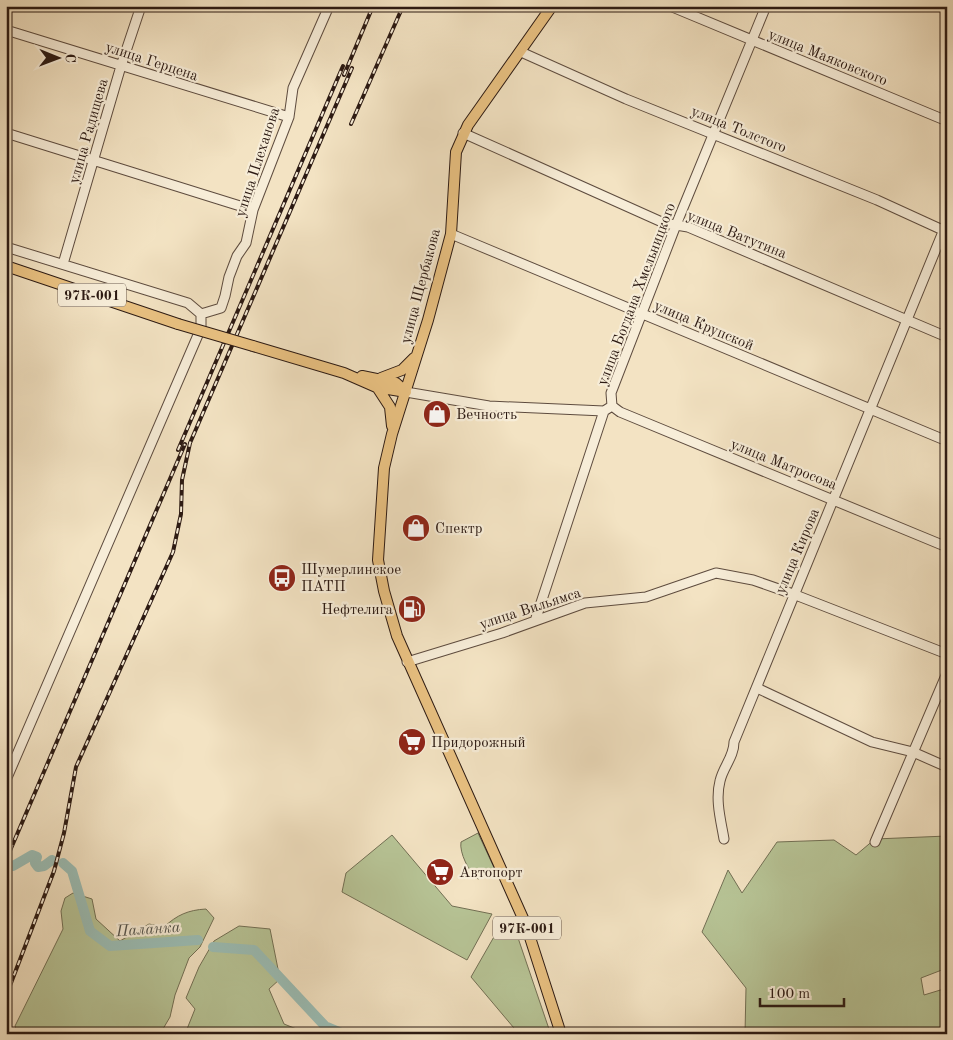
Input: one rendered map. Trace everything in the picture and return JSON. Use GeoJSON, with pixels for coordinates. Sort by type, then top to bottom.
{"type":"FeatureCollection","features":[{"type":"Feature","properties":{"kind":"main road","name":"улица Щербакова"},"geometry":{"type":"LineString","coordinates":[[406,392],[451,234],[454,163],[463,133],[552,6]]}},
{"type":"Feature","properties":{"kind":"main road","name":"97К-001"},"geometry":{"type":"LineString","coordinates":[[6,266],[178,324],[376,382],[396,383],[406,392],[392,434],[384,468],[378,560],[390,615],[407,662],[526,925],[561,1034]]}},
{"type":"Feature","properties":{"kind":"main road"},"geometry":{"type":"LineString","coordinates":[[376,382],[402,370],[419,351]]}},
{"type":"Feature","properties":{"kind":"main road","name":"97К-001"},"geometry":{"type":"LineString","coordinates":[[376,382],[390,407],[392,434]]}},
{"type":"Feature","properties":{"kind":"street","name":"улица Радищева"},"geometry":{"type":"LineString","coordinates":[[63,264],[121,66],[141,6]]}},
{"type":"Feature","properties":{"kind":"street","name":"улица Маяковского"},"geometry":{"type":"LineString","coordinates":[[670,6],[947,121]]}},
{"type":"Feature","properties":{"kind":"street","name":"улица Богдана Хмельницкого"},"geometry":{"type":"LineString","coordinates":[[535,621],[608,408],[611,393],[676,225],[766,6]]}},
{"type":"Feature","properties":{"kind":"street"},"geometry":{"type":"LineString","coordinates":[[942,6],[947,8]]}},
{"type":"Feature","properties":{"kind":"street","name":"улица Плеханова"},"geometry":{"type":"LineString","coordinates":[[201,314],[220,308],[237,256],[246,243],[253,210],[289,117],[292,88],[326,7]]}},
{"type":"Feature","properties":{"kind":"street","name":"улица Герцена"},"geometry":{"type":"LineString","coordinates":[[6,30],[289,117]]}},
{"type":"Feature","properties":{"kind":"street","name":"улица Толстого"},"geometry":{"type":"LineString","coordinates":[[521,52],[626,99],[946,228]]}},
{"type":"Feature","properties":{"kind":"street","name":"улица Ватутина"},"geometry":{"type":"LineString","coordinates":[[463,133],[664,223],[688,227],[947,337]]}},
{"type":"Feature","properties":{"kind":"street"},"geometry":{"type":"LineString","coordinates":[[6,134],[253,210]]}},
{"type":"Feature","properties":{"kind":"street","name":"улица Кирова"},"geometry":{"type":"LineString","coordinates":[[724,839],[718,807],[720,782],[734,751],[734,742],[793,594],[872,410],[946,228]]}},
{"type":"Feature","properties":{"kind":"street","name":"улица Крупской"},"geometry":{"type":"LineString","coordinates":[[451,234],[947,441]]}},
{"type":"Feature","properties":{"kind":"street"},"geometry":{"type":"LineString","coordinates":[[6,247],[188,303],[201,314],[201,328],[6,780]]}},
{"type":"Feature","properties":{"kind":"street"},"geometry":{"type":"LineString","coordinates":[[406,392],[489,406],[608,408]]}},
{"type":"Feature","properties":{"kind":"street","name":"улица Матросова"},"geometry":{"type":"LineString","coordinates":[[608,408],[834,499],[947,547]]}},
{"type":"Feature","properties":{"kind":"street","name":"улица Вильямса"},"geometry":{"type":"LineString","coordinates":[[407,662],[585,603],[646,597],[716,573],[753,580],[793,594],[947,654]]}},
{"type":"Feature","properties":{"kind":"street"},"geometry":{"type":"LineString","coordinates":[[875,842],[947,673]]}},
{"type":"Feature","properties":{"kind":"street"},"geometry":{"type":"LineString","coordinates":[[757,688],[872,742],[913,752],[947,767]]}},
{"type":"Feature","properties":{"kind":"green space"},"geometry":{"type":"Polygon","coordinates":[[[478,833],[496,872],[478,879],[468,867],[463,857],[461,842],[478,833]]]}},
{"type":"Feature","properties":{"kind":"green space"},"geometry":{"type":"Polygon","coordinates":[[[392,835],[452,906],[492,914],[467,960],[342,892],[346,873],[392,835]]]}},
{"type":"Feature","properties":{"kind":"green space"},"geometry":{"type":"Polygon","coordinates":[[[947,836],[947,968],[921,978],[924,995],[947,988],[947,1034],[745,1034],[746,988],[702,932],[728,870],[742,893],[777,842],[834,840],[856,855],[875,839],[947,836]]]}},
{"type":"Feature","properties":{"kind":"green space"},"geometry":{"type":"Polygon","coordinates":[[[73,893],[92,899],[96,919],[120,941],[149,924],[164,927],[178,916],[188,912],[206,909],[214,918],[200,947],[189,958],[175,995],[170,1017],[160,1034],[18,1034],[15,1026],[63,929],[61,911],[65,898],[73,893]]]}},
{"type":"Feature","properties":{"kind":"green space"},"geometry":{"type":"Polygon","coordinates":[[[239,926],[270,929],[280,979],[269,989],[284,1024],[309,1034],[185,1034],[195,1009],[186,998],[199,967],[214,941],[239,926]]]}},
{"type":"Feature","properties":{"kind":"green space"},"geometry":{"type":"Polygon","coordinates":[[[499,928],[515,929],[550,1032],[519,1034],[471,977],[499,928]]]}},
{"type":"Feature","properties":{"kind":"waterway","name":"Паланка"},"geometry":{"type":"LineString","coordinates":[[6,865],[13,866],[32,855],[37,857],[35,863],[38,867],[44,866],[52,860]]}},
{"type":"Feature","properties":{"kind":"waterway","name":"Паланка"},"geometry":{"type":"LineString","coordinates":[[63,863],[72,871],[90,931],[110,946],[198,940]]}},
{"type":"Feature","properties":{"kind":"waterway","name":"Паланка"},"geometry":{"type":"LineString","coordinates":[[213,947],[254,950],[325,1026],[344,1034]]}},
{"type":"Feature","properties":{"kind":"railway"},"geometry":{"type":"LineString","coordinates":[[344,75],[373,6]]}},
{"type":"Feature","properties":{"kind":"railway"},"geometry":{"type":"LineString","coordinates":[[351,124],[403,6]]}},
{"type":"Feature","properties":{"kind":"railway"},"geometry":{"type":"LineString","coordinates":[[178,450],[343,66]]}},
{"type":"Feature","properties":{"kind":"railway"},"geometry":{"type":"LineString","coordinates":[[6,996],[54,871],[64,833],[76,767],[173,552],[181,514],[182,480],[190,443],[352,68]]}},
{"type":"Feature","properties":{"kind":"railway"},"geometry":{"type":"LineString","coordinates":[[6,860],[185,444]]}},
{"type":"Feature","properties":{"kind":"place","name":"Вечность"},"geometry":{"type":"Point","coordinates":[437,414]}},
{"type":"Feature","properties":{"kind":"place","name":"Спектр"},"geometry":{"type":"Point","coordinates":[416,528]}},
{"type":"Feature","properties":{"kind":"place","name":"Шумерлинское ПАТП"},"geometry":{"type":"Point","coordinates":[282,578]}},
{"type":"Feature","properties":{"kind":"place","name":"Нефтелига"},"geometry":{"type":"Point","coordinates":[412,609]}},
{"type":"Feature","properties":{"kind":"place","name":"Придорожный"},"geometry":{"type":"Point","coordinates":[412,742]}},
{"type":"Feature","properties":{"kind":"place","name":"Автопорт"},"geometry":{"type":"Point","coordinates":[440,872]}}]}
